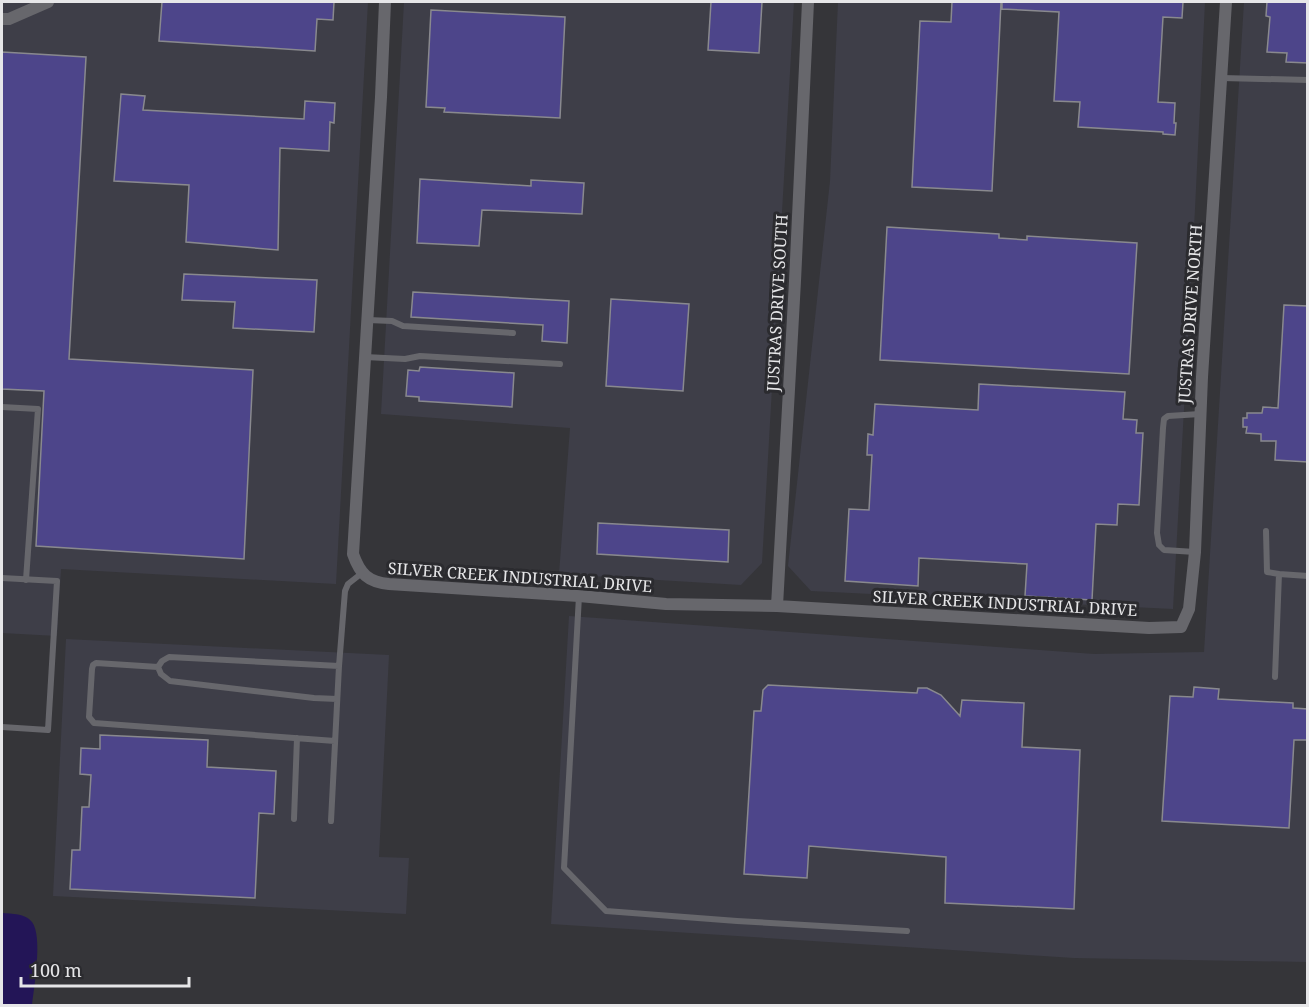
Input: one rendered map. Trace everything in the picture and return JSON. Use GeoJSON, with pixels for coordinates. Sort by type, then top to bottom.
{"type":"FeatureCollection","features":[{"type":"Feature","properties":{"kind":"street"},"geometry":{"type":"LineString","coordinates":[[2,19],[9,20],[48,2]]}},
{"type":"Feature","properties":{"kind":"street"},"geometry":{"type":"LineString","coordinates":[[362,573],[353,554],[383,73],[385,2]]}},
{"type":"Feature","properties":{"kind":"street","name":"JUSTRAS DRIVE SOUTH"},"geometry":{"type":"LineString","coordinates":[[777,606],[808,2]]}},
{"type":"Feature","properties":{"kind":"street","name":"JUSTRAS DRIVE NORTH"},"geometry":{"type":"LineString","coordinates":[[1181,627],[1189,609],[1195,552],[1200,414],[1226,2]]}},
{"type":"Feature","properties":{"kind":"street","name":"SILVER CREEK INDUSTRIAL DRIVE"},"geometry":{"type":"LineString","coordinates":[[362,573],[378,583],[666,604],[777,606],[1149,628],[1181,627]]}},
{"type":"Feature","properties":{"kind":"lane"},"geometry":{"type":"LineString","coordinates":[[1222,78],[1308,80]]}},
{"type":"Feature","properties":{"kind":"lane"},"geometry":{"type":"LineString","coordinates":[[368,320],[392,321],[403,326],[513,333]]}},
{"type":"Feature","properties":{"kind":"lane"},"geometry":{"type":"LineString","coordinates":[[365,357],[405,359],[420,356],[560,364]]}},
{"type":"Feature","properties":{"kind":"lane"},"geometry":{"type":"LineString","coordinates":[[2,407],[38,409],[27,580]]}},
{"type":"Feature","properties":{"kind":"lane"},"geometry":{"type":"LineString","coordinates":[[1195,552],[1164,550],[1159,546],[1158,521],[1164,419],[1168,416],[1200,414]]}},
{"type":"Feature","properties":{"kind":"lane"},"geometry":{"type":"LineString","coordinates":[[1266,531],[1267,572],[1308,576]]}},
{"type":"Feature","properties":{"kind":"lane"},"geometry":{"type":"LineString","coordinates":[[331,821],[345,591],[348,584],[362,573]]}},
{"type":"Feature","properties":{"kind":"lane"},"geometry":{"type":"LineString","coordinates":[[1275,676],[1279,574]]}},
{"type":"Feature","properties":{"kind":"lane"},"geometry":{"type":"LineString","coordinates":[[2,578],[57,581],[48,730],[2,727]]}},
{"type":"Feature","properties":{"kind":"lane"},"geometry":{"type":"LineString","coordinates":[[579,596],[564,868],[606,911],[907,931]]}},
{"type":"Feature","properties":{"kind":"lane"},"geometry":{"type":"LineString","coordinates":[[158,667],[169,657],[339,666]]}},
{"type":"Feature","properties":{"kind":"lane"},"geometry":{"type":"LineString","coordinates":[[158,667],[96,663],[93,665],[89,717],[91,721],[335,741]]}},
{"type":"Feature","properties":{"kind":"lane"},"geometry":{"type":"LineString","coordinates":[[158,667],[161,674],[170,681],[337,699]]}},
{"type":"Feature","properties":{"kind":"lane"},"geometry":{"type":"LineString","coordinates":[[294,819],[297,738]]}},
{"type":"Feature","properties":{"kind":"shaded area"},"geometry":{"type":"Polygon","coordinates":[[[2,2],[368,2],[336,584],[61,569],[57,636],[2,633],[2,2]]]}},
{"type":"Feature","properties":{"kind":"shaded area"},"geometry":{"type":"Polygon","coordinates":[[[404,2],[794,2],[762,563],[741,585],[559,574],[570,428],[381,414],[404,2]]]}},
{"type":"Feature","properties":{"kind":"shaded area"},"geometry":{"type":"Polygon","coordinates":[[[838,2],[1205,2],[1173,609],[811,591],[788,566],[830,181],[838,2]]]}},
{"type":"Feature","properties":{"kind":"shaded area"},"geometry":{"type":"Polygon","coordinates":[[[1244,2],[1307,2],[1307,962],[1074,958],[551,924],[569,616],[1094,654],[1204,652],[1244,2]]]}},
{"type":"Feature","properties":{"kind":"shaded area"},"geometry":{"type":"Polygon","coordinates":[[[66,639],[389,655],[379,857],[409,858],[406,914],[53,896],[66,639]]]}},
{"type":"Feature","properties":{"kind":"shaded area"},"geometry":{"type":"Polygon","coordinates":[[[2,913],[26,917],[35,929],[37,962],[32,1005],[2,1005],[2,913]]]}},
{"type":"Feature","properties":{"kind":"building"},"geometry":{"type":"Polygon","coordinates":[[[162,2],[334,2],[333,20],[317,19],[315,51],[159,41],[162,2]]]}},
{"type":"Feature","properties":{"kind":"building"},"geometry":{"type":"Polygon","coordinates":[[[711,2],[762,2],[759,53],[708,50],[711,2]]]}},
{"type":"Feature","properties":{"kind":"building"},"geometry":{"type":"Polygon","coordinates":[[[952,2],[1001,2],[992,191],[912,187],[920,21],[951,22],[952,2]]]}},
{"type":"Feature","properties":{"kind":"building"},"geometry":{"type":"Polygon","coordinates":[[[1002,2],[1183,2],[1182,18],[1163,17],[1158,102],[1175,103],[1175,135],[1163,134],[1163,132],[1078,127],[1080,102],[1054,101],[1059,12],[1002,9],[1002,2]]]}},
{"type":"Feature","properties":{"kind":"building"},"geometry":{"type":"Polygon","coordinates":[[[1267,2],[1308,2],[1308,63],[1286,62],[1287,53],[1267,52],[1270,17],[1266,16],[1267,2]]]}},
{"type":"Feature","properties":{"kind":"building"},"geometry":{"type":"Polygon","coordinates":[[[431,10],[565,17],[560,118],[444,112],[445,108],[426,107],[431,10]]]}},
{"type":"Feature","properties":{"kind":"building"},"geometry":{"type":"Polygon","coordinates":[[[2,52],[86,57],[69,359],[253,370],[244,559],[36,546],[44,391],[2,389],[2,52]]]}},
{"type":"Feature","properties":{"kind":"building"},"geometry":{"type":"Polygon","coordinates":[[[121,94],[145,96],[143,110],[304,119],[305,101],[335,103],[334,123],[330,122],[329,151],[280,148],[278,250],[186,242],[189,185],[114,181],[121,94]]]}},
{"type":"Feature","properties":{"kind":"building"},"geometry":{"type":"Polygon","coordinates":[[[420,179],[531,186],[531,180],[584,183],[582,214],[482,210],[479,246],[417,243],[420,179]]]}},
{"type":"Feature","properties":{"kind":"building"},"geometry":{"type":"Polygon","coordinates":[[[887,227],[999,234],[999,238],[1027,240],[1027,236],[1137,243],[1129,374],[880,360],[887,227]]]}},
{"type":"Feature","properties":{"kind":"building"},"geometry":{"type":"Polygon","coordinates":[[[184,274],[317,280],[314,332],[233,328],[235,302],[182,300],[184,274]]]}},
{"type":"Feature","properties":{"kind":"building"},"geometry":{"type":"Polygon","coordinates":[[[413,292],[569,301],[567,343],[542,341],[543,325],[411,317],[413,292]]]}},
{"type":"Feature","properties":{"kind":"building"},"geometry":{"type":"Polygon","coordinates":[[[611,299],[689,304],[683,391],[606,386],[611,299]]]}},
{"type":"Feature","properties":{"kind":"building"},"geometry":{"type":"Polygon","coordinates":[[[1284,305],[1308,306],[1308,462],[1275,460],[1276,441],[1261,441],[1261,434],[1246,433],[1247,427],[1243,427],[1243,418],[1247,418],[1247,413],[1262,413],[1263,407],[1278,408],[1284,305]]]}},
{"type":"Feature","properties":{"kind":"building"},"geometry":{"type":"Polygon","coordinates":[[[420,367],[514,373],[512,407],[419,401],[419,397],[406,396],[408,370],[419,371],[420,367]]]}},
{"type":"Feature","properties":{"kind":"building"},"geometry":{"type":"Polygon","coordinates":[[[979,384],[1125,392],[1123,419],[1137,420],[1136,433],[1143,433],[1139,505],[1118,504],[1117,525],[1096,524],[1092,600],[1025,596],[1027,564],[919,558],[918,586],[845,581],[849,509],[869,510],[872,455],[867,455],[868,434],[873,435],[875,404],[978,410],[979,384]]]}},
{"type":"Feature","properties":{"kind":"building"},"geometry":{"type":"Polygon","coordinates":[[[598,523],[729,530],[728,562],[597,554],[598,523]]]}},
{"type":"Feature","properties":{"kind":"building"},"geometry":{"type":"Polygon","coordinates":[[[768,685],[917,693],[918,688],[927,688],[941,695],[960,716],[962,700],[1024,703],[1022,747],[1080,750],[1074,909],[945,903],[946,857],[809,846],[807,878],[744,874],[754,711],[761,711],[763,690],[768,685]]]}},
{"type":"Feature","properties":{"kind":"building"},"geometry":{"type":"Polygon","coordinates":[[[1194,687],[1219,689],[1218,699],[1293,703],[1293,708],[1308,709],[1308,740],[1294,740],[1289,828],[1162,821],[1170,696],[1193,697],[1194,687]]]}},
{"type":"Feature","properties":{"kind":"building"},"geometry":{"type":"Polygon","coordinates":[[[100,735],[208,740],[207,767],[276,771],[274,814],[259,813],[255,898],[70,889],[72,850],[80,850],[82,807],[89,807],[91,775],[80,774],[81,748],[100,749],[100,735]]]}}]}
